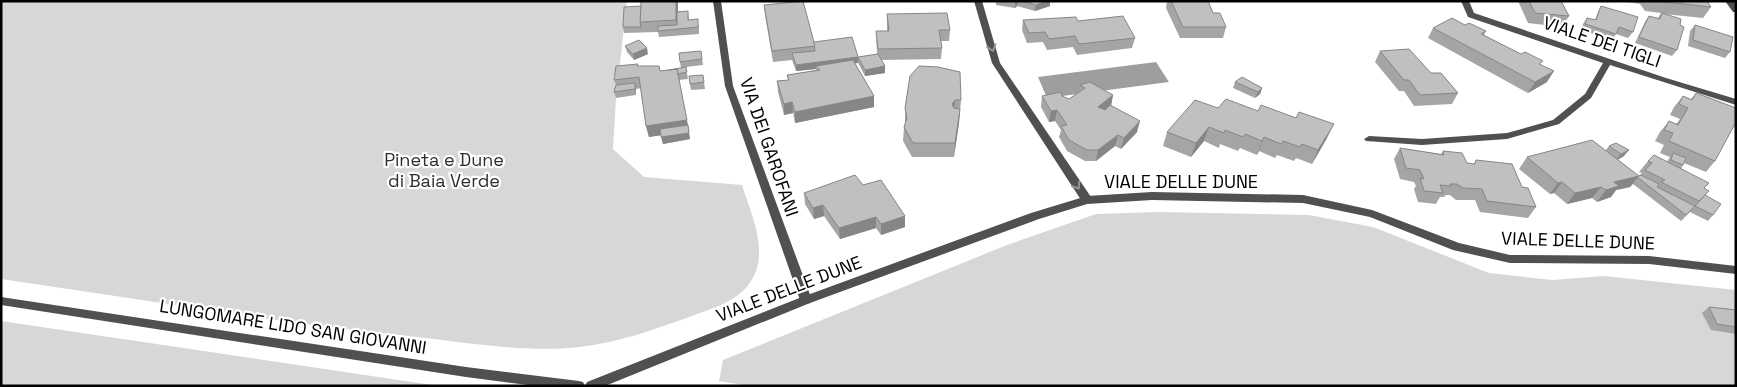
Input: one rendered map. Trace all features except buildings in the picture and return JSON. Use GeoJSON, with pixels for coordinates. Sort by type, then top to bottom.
{"type":"FeatureCollection","features":[{"type":"Feature","properties":{"kind":"street","name":"VIA DEI GAROFANI"},"geometry":{"type":"LineString","coordinates":[[718,1],[729,86],[806,300]]}},
{"type":"Feature","properties":{"kind":"street"},"geometry":{"type":"LineString","coordinates":[[978,1],[996,63],[1087,200]]}},
{"type":"Feature","properties":{"kind":"street","name":"VIALE DEI TIGLI"},"geometry":{"type":"LineString","coordinates":[[1466,1],[1471,15],[1736,102]]}},
{"type":"Feature","properties":{"kind":"street"},"geometry":{"type":"LineString","coordinates":[[1729,1],[1736,10]]}},
{"type":"Feature","properties":{"kind":"street"},"geometry":{"type":"LineString","coordinates":[[1369,139],[1422,142],[1507,136],[1556,122],[1588,96],[1608,61]]}},
{"type":"Feature","properties":{"kind":"street","name":"VIALE DELLE DUNE"},"geometry":{"type":"LineString","coordinates":[[591,386],[806,300],[1035,216],[1087,200],[1152,196],[1303,199],[1372,214],[1458,247],[1510,259],[1649,260],[1735,268]]}},
{"type":"Feature","properties":{"kind":"street","name":"LUNGOMARE LIDO SAN GIOVANNI"},"geometry":{"type":"LineString","coordinates":[[1,301],[456,370],[579,386]]}},
{"type":"Feature","properties":{"kind":"green space","name":"Pineta e Dune di Baia Verde"},"geometry":{"type":"Polygon","coordinates":[[[1,1],[627,1],[616,98],[613,149],[644,177],[742,185],[757,233],[759,258],[756,270],[751,281],[740,294],[717,307],[636,335],[594,345],[559,349],[518,348],[313,325],[1,279],[1,1]]]}},
{"type":"Feature","properties":{"kind":"green space"},"geometry":{"type":"Polygon","coordinates":[[[1160,212],[1309,215],[1373,227],[1489,273],[1552,280],[1604,276],[1736,290],[1736,386],[750,386],[719,381],[723,360],[1007,245],[1096,214],[1160,212]]]}},
{"type":"Feature","properties":{"kind":"green space"},"geometry":{"type":"Polygon","coordinates":[[[1,321],[439,386],[1,386],[1,321]]]}},
{"type":"Feature","properties":{"kind":"shaded area"},"geometry":{"type":"Polygon","coordinates":[[[1156,62],[1169,82],[1047,98],[1038,77],[1156,62]]]}}]}
